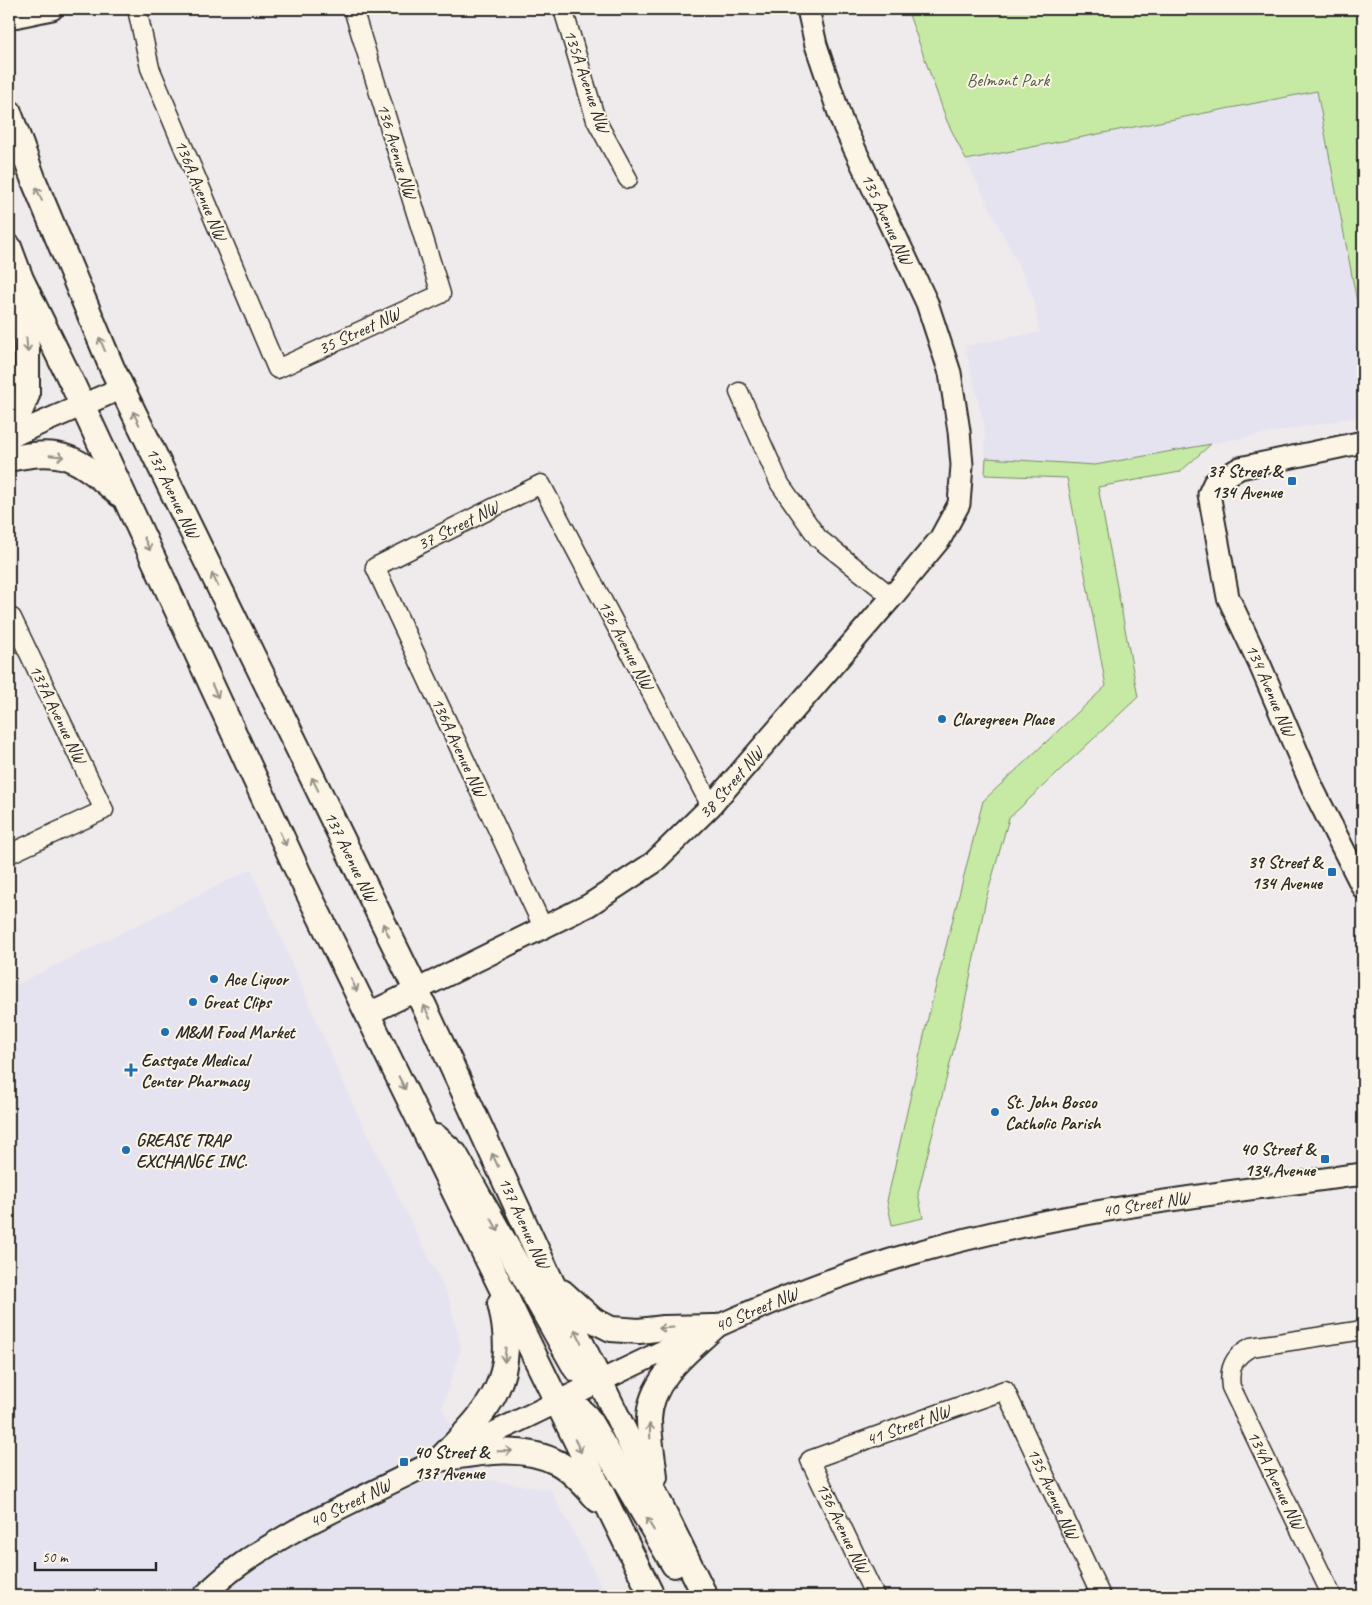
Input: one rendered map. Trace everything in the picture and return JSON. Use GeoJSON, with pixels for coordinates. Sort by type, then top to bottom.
{"type":"FeatureCollection","features":[{"type":"Feature","properties":{"kind":"main road","name":"137 Avenue NW"},"geometry":{"type":"LineString","coordinates":[[9,112],[34,181],[122,388],[416,990],[552,1283],[705,1596]]}},
{"type":"Feature","properties":{"kind":"main road"},"geometry":{"type":"LineString","coordinates":[[9,247],[21,280],[82,405],[295,865],[652,1596]]}},
{"type":"Feature","properties":{"kind":"main road"},"geometry":{"type":"LineString","coordinates":[[10,436],[27,395],[27,348],[21,280]]}},
{"type":"Feature","properties":{"kind":"main road"},"geometry":{"type":"LineString","coordinates":[[9,459],[34,454],[67,457],[85,464],[126,500]]}},
{"type":"Feature","properties":{"kind":"main road"},"geometry":{"type":"LineString","coordinates":[[426,1130],[440,1139],[455,1154],[576,1369],[600,1380]]}},
{"type":"Feature","properties":{"kind":"main road"},"geometry":{"type":"LineString","coordinates":[[440,1459],[482,1416],[496,1395],[500,1383],[505,1352],[505,1321],[493,1272]]}},
{"type":"Feature","properties":{"kind":"main road"},"geometry":{"type":"LineString","coordinates":[[552,1283],[593,1320],[612,1329],[639,1331],[664,1328],[714,1327]]}},
{"type":"Feature","properties":{"kind":"main road"},"geometry":{"type":"LineString","coordinates":[[657,1496],[650,1440],[649,1417],[652,1403],[658,1386],[671,1368],[714,1327]]}},
{"type":"Feature","properties":{"kind":"main road"},"geometry":{"type":"LineString","coordinates":[[557,1402],[578,1408],[587,1417],[693,1596]]}},
{"type":"Feature","properties":{"kind":"main road"},"geometry":{"type":"LineString","coordinates":[[440,1459],[483,1452],[514,1451],[559,1463],[611,1514]]}},
{"type":"Feature","properties":{"kind":"street"},"geometry":{"type":"LineString","coordinates":[[9,18],[52,9]]}},
{"type":"Feature","properties":{"kind":"street","name":"136A Avenue NW"},"geometry":{"type":"LineString","coordinates":[[137,9],[150,68],[277,369]]}},
{"type":"Feature","properties":{"kind":"street","name":"136 Avenue NW"},"geometry":{"type":"LineString","coordinates":[[353,9],[441,294]]}},
{"type":"Feature","properties":{"kind":"street","name":"135A Avenue NW"},"geometry":{"type":"LineString","coordinates":[[562,9],[596,120],[628,179]]}},
{"type":"Feature","properties":{"kind":"street","name":"135 Avenue NW"},"geometry":{"type":"LineString","coordinates":[[808,9],[816,45],[842,122],[927,303],[950,373],[959,431]]}},
{"type":"Feature","properties":{"kind":"street","name":"35 Street NW"},"geometry":{"type":"LineString","coordinates":[[277,369],[441,294]]}},
{"type":"Feature","properties":{"kind":"street"},"geometry":{"type":"LineString","coordinates":[[10,436],[122,388]]}},
{"type":"Feature","properties":{"kind":"street"},"geometry":{"type":"LineString","coordinates":[[739,392],[780,484],[818,538],[892,597]]}},
{"type":"Feature","properties":{"kind":"street","name":"38 Street NW"},"geometry":{"type":"LineString","coordinates":[[368,1014],[589,905],[653,863],[711,806],[940,539],[959,504],[962,465],[959,431]]}},
{"type":"Feature","properties":{"kind":"street","name":"134 Avenue NW"},"geometry":{"type":"LineString","coordinates":[[1363,442],[1240,468],[1214,483],[1209,494],[1228,597],[1260,665],[1314,791],[1363,888]]}},
{"type":"Feature","properties":{"kind":"street","name":"136 Avenue NW"},"geometry":{"type":"LineString","coordinates":[[541,484],[711,806]]}},
{"type":"Feature","properties":{"kind":"street","name":"37 Street NW"},"geometry":{"type":"LineString","coordinates":[[375,567],[541,484]]}},
{"type":"Feature","properties":{"kind":"street","name":"136A Avenue NW"},"geometry":{"type":"LineString","coordinates":[[375,567],[543,927]]}},
{"type":"Feature","properties":{"kind":"street","name":"137A Avenue NW"},"geometry":{"type":"LineString","coordinates":[[9,854],[104,810],[10,618]]}},
{"type":"Feature","properties":{"kind":"street","name":"40 Street NW"},"geometry":{"type":"LineString","coordinates":[[204,1596],[221,1580],[260,1550],[296,1530],[600,1380],[778,1299],[914,1253],[1045,1221],[1175,1198],[1363,1174]]}},
{"type":"Feature","properties":{"kind":"street","name":"134A Avenue NW"},"geometry":{"type":"LineString","coordinates":[[1332,1596],[1231,1387],[1229,1377],[1233,1362],[1243,1351],[1259,1345],[1363,1330]]}},
{"type":"Feature","properties":{"kind":"street","name":"135 Avenue NW"},"geometry":{"type":"LineString","coordinates":[[1005,1390],[1101,1596]]}},
{"type":"Feature","properties":{"kind":"street","name":"41 Street NW"},"geometry":{"type":"LineString","coordinates":[[810,1460],[1005,1390]]}},
{"type":"Feature","properties":{"kind":"street","name":"136 Avenue NW"},"geometry":{"type":"LineString","coordinates":[[810,1460],[875,1596]]}},
{"type":"Feature","properties":{"kind":"shaded area"},"geometry":{"type":"Polygon","coordinates":[[[1317,91],[1363,334],[1363,416],[1095,465],[986,458],[984,425],[965,346],[1039,332],[1033,295],[966,160],[1317,91]]]}},
{"type":"Feature","properties":{"kind":"shaded area"},"geometry":{"type":"Polygon","coordinates":[[[251,869],[355,1109],[449,1298],[461,1348],[442,1408],[478,1478],[551,1490],[607,1596],[21,1596],[9,1589],[9,988],[251,869]]]}},
{"type":"Feature","properties":{"kind":"green space","name":"Belmont Park"},"geometry":{"type":"Polygon","coordinates":[[[907,9],[1363,9],[1363,334],[1317,91],[966,160],[947,121],[907,9]]]}},
{"type":"Feature","properties":{"kind":"green space"},"geometry":{"type":"Polygon","coordinates":[[[1211,444],[1180,472],[1098,487],[1138,697],[1009,818],[986,899],[964,1007],[918,1193],[923,1218],[892,1225],[887,1201],[930,1009],[983,801],[1106,686],[1067,478],[985,475],[986,458],[1095,465],[1211,444]]]}},
{"type":"Feature","properties":{"kind":"place","name":"37 Street & 134 Avenue"},"geometry":{"type":"Point","coordinates":[1292,481]}},
{"type":"Feature","properties":{"kind":"place","name":"Claregreen Place"},"geometry":{"type":"Point","coordinates":[942,719]}},
{"type":"Feature","properties":{"kind":"place","name":"39 Street & 134 Avenue"},"geometry":{"type":"Point","coordinates":[1332,872]}},
{"type":"Feature","properties":{"kind":"place","name":"Ace Liquor"},"geometry":{"type":"Point","coordinates":[214,979]}},
{"type":"Feature","properties":{"kind":"place","name":"Great Clips"},"geometry":{"type":"Point","coordinates":[193,1002]}},
{"type":"Feature","properties":{"kind":"place","name":"M&M Food Market"},"geometry":{"type":"Point","coordinates":[165,1032]}},
{"type":"Feature","properties":{"kind":"place","name":"Eastgate Medical Center Pharmacy"},"geometry":{"type":"Point","coordinates":[131,1070]}},
{"type":"Feature","properties":{"kind":"place","name":"St. John Bosco Catholic Parish"},"geometry":{"type":"Point","coordinates":[995,1112]}},
{"type":"Feature","properties":{"kind":"place","name":"GREASE TRAP EXCHANGE INC."},"geometry":{"type":"Point","coordinates":[126,1150]}},
{"type":"Feature","properties":{"kind":"place","name":"40 Street & 134 Avenue"},"geometry":{"type":"Point","coordinates":[1325,1159]}},
{"type":"Feature","properties":{"kind":"place","name":"40 Street & 137 Avenue"},"geometry":{"type":"Point","coordinates":[404,1462]}}]}
